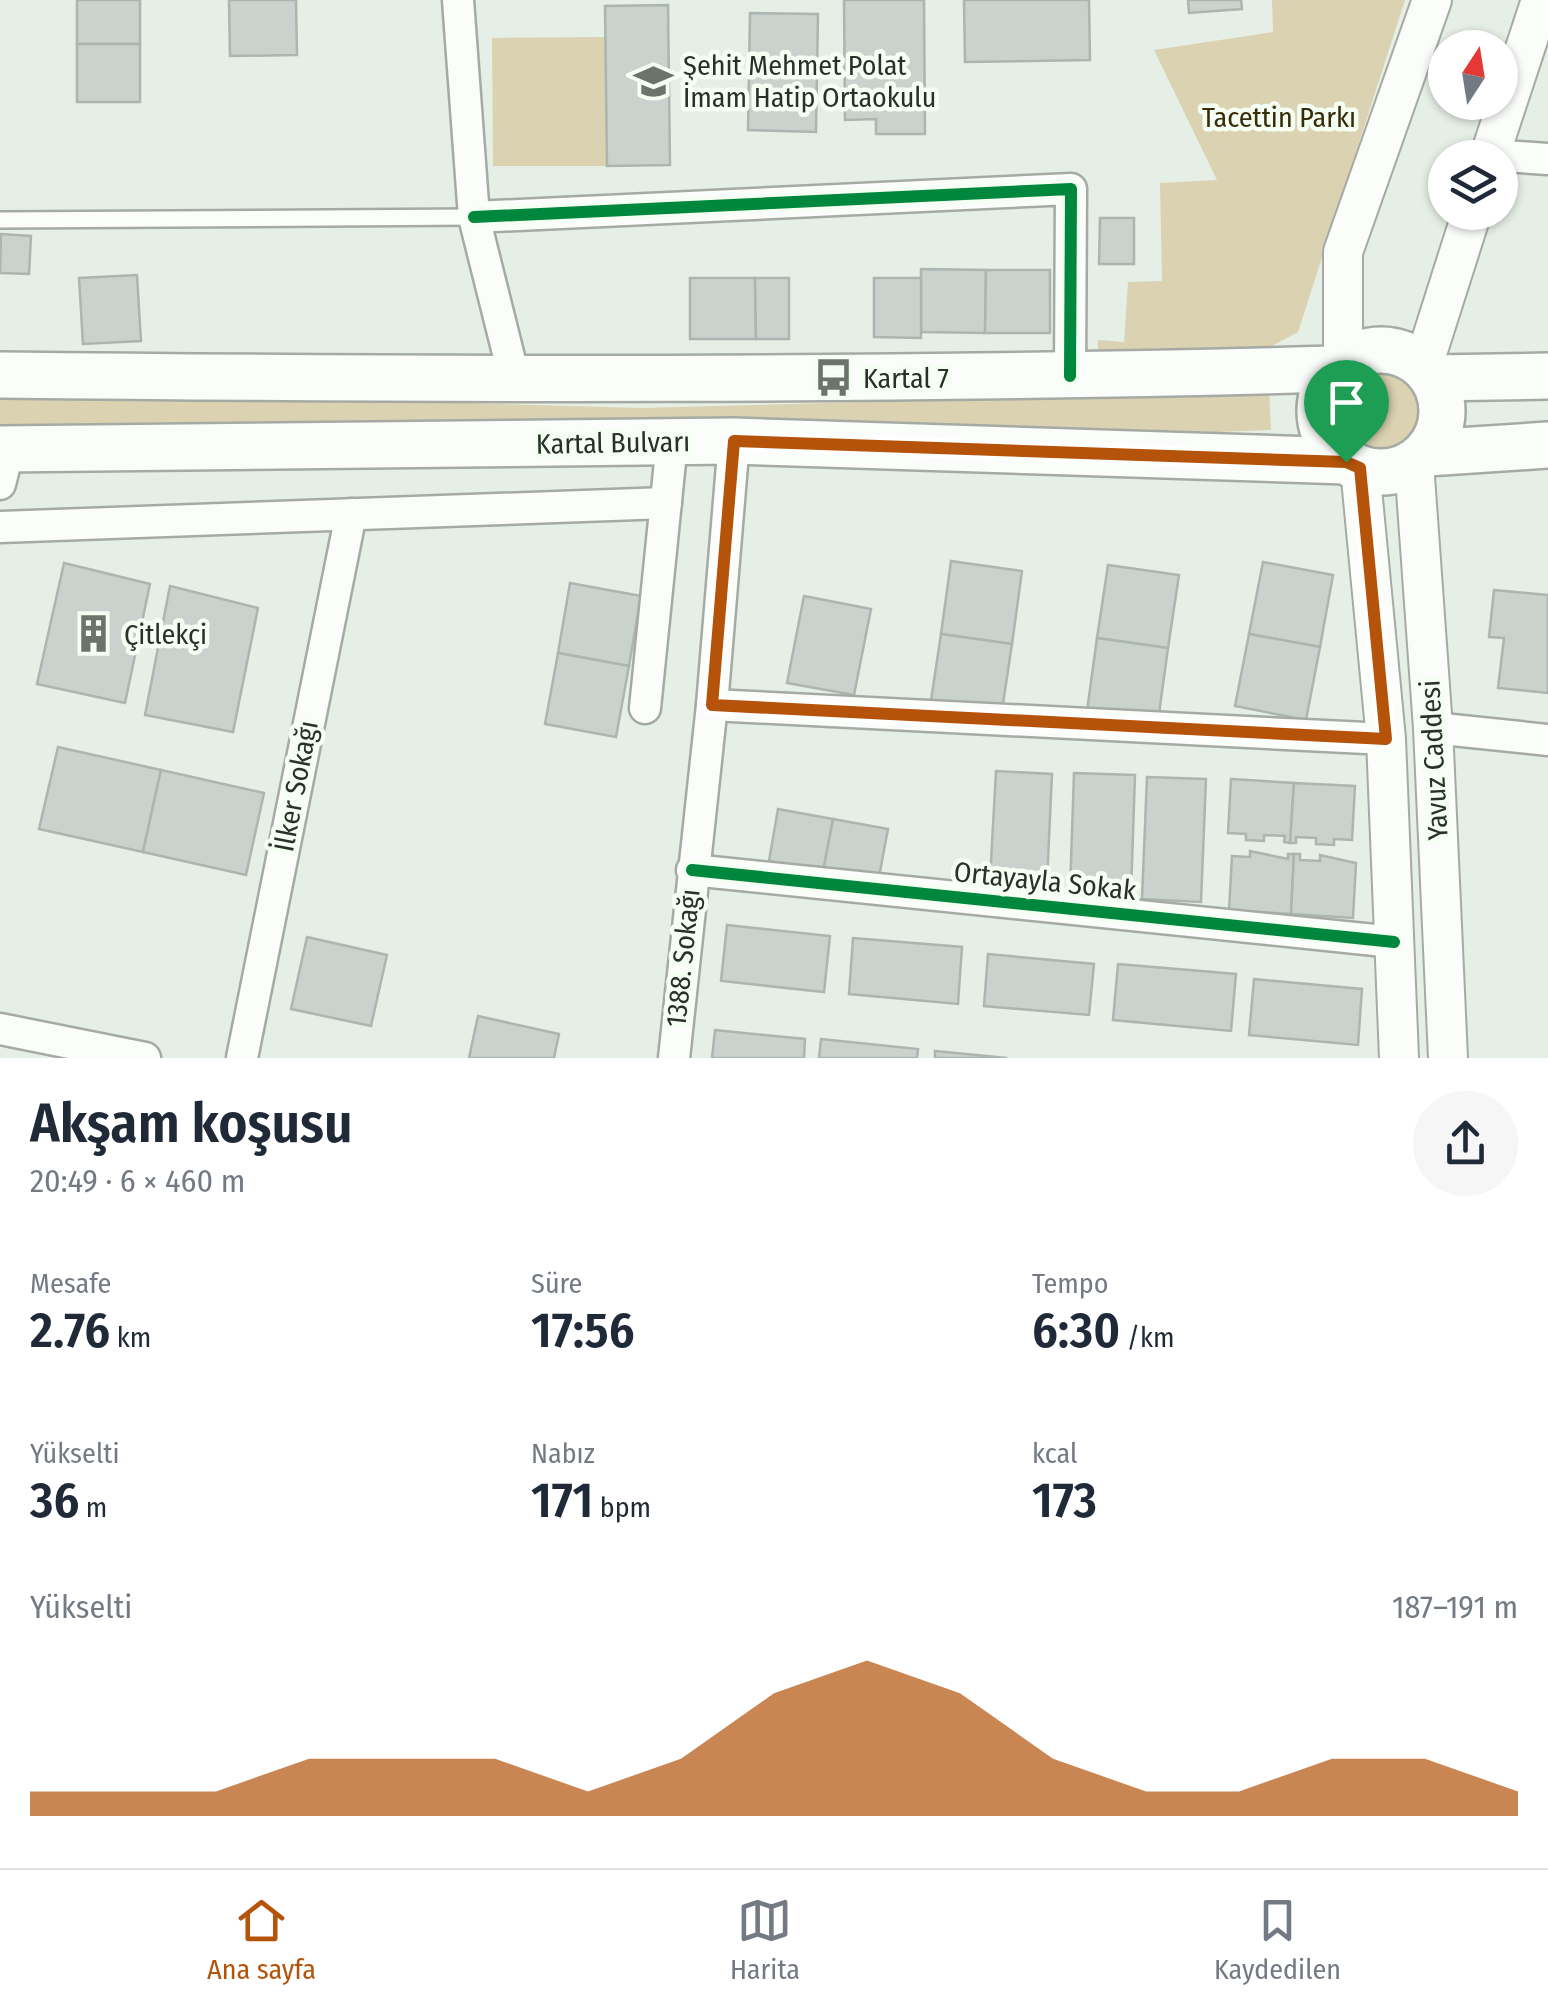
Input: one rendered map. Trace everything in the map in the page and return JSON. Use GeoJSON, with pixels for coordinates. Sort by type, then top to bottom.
{"type":"FeatureCollection","features":[{"type":"Feature","properties":{"kind":"main road"},"geometry":{"type":"LineString","coordinates":[[0,375],[515,381],[1070,376],[1340,366],[1379,350],[1395,351],[1428,372],[1548,376]]}},
{"type":"Feature","properties":{"kind":"main road"},"geometry":{"type":"LineString","coordinates":[[1340,366],[1321,397],[1319,413],[1329,444],[1353,465],[1383,472],[1420,458],[1548,445]]}},
{"type":"Feature","properties":{"kind":"main road"},"geometry":{"type":"LineString","coordinates":[[1420,458],[1436,440],[1443,409],[1428,372]]}},
{"type":"Feature","properties":{"kind":"main road","name":"Kartal Bulvarı"},"geometry":{"type":"LineString","coordinates":[[3,461],[734,441],[1353,465]]}},
{"type":"Feature","properties":{"kind":"street"},"geometry":{"type":"LineString","coordinates":[[458,0],[474,216],[515,381]]}},
{"type":"Feature","properties":{"kind":"street"},"geometry":{"type":"LineString","coordinates":[[1340,366],[1343,252],[1432,0]]}},
{"type":"Feature","properties":{"kind":"street"},"geometry":{"type":"LineString","coordinates":[[1494,140],[1541,0]]}},
{"type":"Feature","properties":{"kind":"street"},"geometry":{"type":"LineString","coordinates":[[1518,157],[1548,158]]}},
{"type":"Feature","properties":{"kind":"street"},"geometry":{"type":"LineString","coordinates":[[474,216],[1070,189],[1070,376]]}},
{"type":"Feature","properties":{"kind":"street"},"geometry":{"type":"LineString","coordinates":[[1428,372],[1467,230]]}},
{"type":"Feature","properties":{"kind":"street","name":"1388. Sokağı"},"geometry":{"type":"LineString","coordinates":[[674,1058],[712,705],[734,441]]}},
{"type":"Feature","properties":{"kind":"street"},"geometry":{"type":"LineString","coordinates":[[646,708],[672,442]]}},
{"type":"Feature","properties":{"kind":"street","name":"Yavuz Caddesi"},"geometry":{"type":"LineString","coordinates":[[1420,458],[1448,1058]]}},
{"type":"Feature","properties":{"kind":"street","name":"Yavuz Caddesi"},"geometry":{"type":"LineString","coordinates":[[1353,465],[1386,739],[1399,1058]]}},
{"type":"Feature","properties":{"kind":"street"},"geometry":{"type":"LineString","coordinates":[[0,526],[666,503]]}},
{"type":"Feature","properties":{"kind":"street","name":"İlker Sokağı"},"geometry":{"type":"LineString","coordinates":[[242,1058],[351,514]]}},
{"type":"Feature","properties":{"kind":"street"},"geometry":{"type":"LineString","coordinates":[[712,705],[1386,739]]}},
{"type":"Feature","properties":{"kind":"street"},"geometry":{"type":"LineString","coordinates":[[1434,728],[1548,740]]}},
{"type":"Feature","properties":{"kind":"street","name":"Ortayayla Sokak"},"geometry":{"type":"LineString","coordinates":[[692,870],[1394,942]]}},
{"type":"Feature","properties":{"kind":"street"},"geometry":{"type":"LineString","coordinates":[[0,1029],[144,1058]]}},
{"type":"Feature","properties":{"kind":"lane"},"geometry":{"type":"LineString","coordinates":[[0,220],[474,216]]}},
{"type":"Feature","properties":{"kind":"green space","name":"Tacettin Parkı"},"geometry":{"type":"Polygon","coordinates":[[[1272,0],[1405,0],[1298,332],[1259,353],[1098,369],[1098,340],[1124,342],[1128,282],[1162,281],[1160,183],[1217,180],[1154,50],[1273,32],[1272,0]]]}},
{"type":"Feature","properties":{"kind":"green space"},"geometry":{"type":"Polygon","coordinates":[[[606,37],[607,166],[493,166],[492,38],[606,37]]]}},
{"type":"Feature","properties":{"kind":"green space"},"geometry":{"type":"Polygon","coordinates":[[[1381,368],[1405,375],[1417,387],[1424,411],[1417,435],[1405,447],[1381,454],[1357,447],[1345,435],[1338,411],[1345,387],[1357,375],[1381,368]]]}},
{"type":"Feature","properties":{"kind":"green space"},"geometry":{"type":"Polygon","coordinates":[[[0,390],[642,408],[1269,391],[1271,430],[989,441],[0,429],[0,390]]]}},
{"type":"Feature","properties":{"kind":"building"},"geometry":{"type":"Polygon","coordinates":[[[77,0],[140,0],[140,44],[77,44],[77,0]]]}},
{"type":"Feature","properties":{"kind":"building"},"geometry":{"type":"Polygon","coordinates":[[[229,0],[296,0],[297,55],[230,56],[229,0]]]}},
{"type":"Feature","properties":{"kind":"building"},"geometry":{"type":"Polygon","coordinates":[[[844,0],[924,0],[925,134],[876,134],[876,119],[845,120],[844,0]]]}},
{"type":"Feature","properties":{"kind":"building"},"geometry":{"type":"Polygon","coordinates":[[[964,0],[1089,0],[1090,60],[965,62],[964,0]]]}},
{"type":"Feature","properties":{"kind":"building"},"geometry":{"type":"Polygon","coordinates":[[[1188,0],[1241,0],[1242,9],[1189,13],[1188,0]]]}},
{"type":"Feature","properties":{"kind":"building"},"geometry":{"type":"Polygon","coordinates":[[[668,5],[670,165],[607,166],[605,6],[668,5]]]}},
{"type":"Feature","properties":{"kind":"building"},"geometry":{"type":"Polygon","coordinates":[[[750,13],[818,14],[816,132],[748,130],[750,13]]]}},
{"type":"Feature","properties":{"kind":"building"},"geometry":{"type":"Polygon","coordinates":[[[77,44],[140,44],[140,102],[77,102],[77,44]]]}},
{"type":"Feature","properties":{"kind":"building"},"geometry":{"type":"Polygon","coordinates":[[[1100,218],[1134,218],[1134,264],[1099,264],[1100,218]]]}},
{"type":"Feature","properties":{"kind":"building"},"geometry":{"type":"Polygon","coordinates":[[[1,234],[31,236],[29,274],[0,273],[1,234]]]}},
{"type":"Feature","properties":{"kind":"building"},"geometry":{"type":"Polygon","coordinates":[[[921,269],[986,270],[985,333],[921,332],[921,269]]]}},
{"type":"Feature","properties":{"kind":"building"},"geometry":{"type":"Polygon","coordinates":[[[986,270],[1050,270],[1050,333],[985,333],[986,270]]]}},
{"type":"Feature","properties":{"kind":"building"},"geometry":{"type":"Polygon","coordinates":[[[137,275],[141,341],[83,344],[79,278],[137,275]]]}},
{"type":"Feature","properties":{"kind":"building"},"geometry":{"type":"Polygon","coordinates":[[[690,278],[755,278],[756,339],[690,339],[690,278]]]}},
{"type":"Feature","properties":{"kind":"building"},"geometry":{"type":"Polygon","coordinates":[[[755,278],[789,278],[789,339],[756,339],[755,278]]]}},
{"type":"Feature","properties":{"kind":"building"},"geometry":{"type":"Polygon","coordinates":[[[874,278],[921,278],[921,338],[874,337],[874,278]]]}},
{"type":"Feature","properties":{"kind":"building"},"geometry":{"type":"Polygon","coordinates":[[[951,561],[1022,571],[1012,644],[941,634],[951,561]]]}},
{"type":"Feature","properties":{"kind":"building"},"geometry":{"type":"Polygon","coordinates":[[[1263,562],[1333,575],[1320,647],[1249,634],[1263,562]]]}},
{"type":"Feature","properties":{"kind":"building","name":"Çitlekçi"},"geometry":{"type":"Polygon","coordinates":[[[64,563],[150,584],[125,703],[37,684],[64,563]]]}},
{"type":"Feature","properties":{"kind":"building"},"geometry":{"type":"Polygon","coordinates":[[[1108,565],[1179,575],[1168,648],[1097,638],[1108,565]]]}},
{"type":"Feature","properties":{"kind":"building"},"geometry":{"type":"Polygon","coordinates":[[[570,583],[641,596],[629,666],[558,653],[570,583]]]}},
{"type":"Feature","properties":{"kind":"building"},"geometry":{"type":"Polygon","coordinates":[[[170,586],[258,608],[233,732],[145,715],[170,586]]]}},
{"type":"Feature","properties":{"kind":"building"},"geometry":{"type":"Polygon","coordinates":[[[1494,590],[1548,595],[1548,693],[1498,688],[1504,638],[1489,637],[1494,590]]]}},
{"type":"Feature","properties":{"kind":"building"},"geometry":{"type":"Polygon","coordinates":[[[804,596],[871,609],[854,695],[787,683],[804,596]]]}},
{"type":"Feature","properties":{"kind":"building"},"geometry":{"type":"Polygon","coordinates":[[[941,634],[1012,644],[1001,717],[930,707],[941,634]]]}},
{"type":"Feature","properties":{"kind":"building"},"geometry":{"type":"Polygon","coordinates":[[[1249,634],[1320,647],[1306,720],[1235,706],[1249,634]]]}},
{"type":"Feature","properties":{"kind":"building"},"geometry":{"type":"Polygon","coordinates":[[[1097,638],[1168,648],[1158,721],[1087,711],[1097,638]]]}},
{"type":"Feature","properties":{"kind":"building"},"geometry":{"type":"Polygon","coordinates":[[[558,653],[629,666],[616,737],[545,724],[558,653]]]}},
{"type":"Feature","properties":{"kind":"building"},"geometry":{"type":"Polygon","coordinates":[[[58,747],[161,770],[143,852],[39,829],[58,747]]]}},
{"type":"Feature","properties":{"kind":"building"},"geometry":{"type":"Polygon","coordinates":[[[161,770],[264,793],[246,875],[143,852],[161,770]]]}},
{"type":"Feature","properties":{"kind":"building"},"geometry":{"type":"Polygon","coordinates":[[[996,771],[1052,774],[1047,882],[990,880],[996,771]]]}},
{"type":"Feature","properties":{"kind":"building"},"geometry":{"type":"Polygon","coordinates":[[[1074,773],[1135,775],[1131,893],[1070,891],[1074,773]]]}},
{"type":"Feature","properties":{"kind":"building"},"geometry":{"type":"Polygon","coordinates":[[[1147,777],[1206,779],[1201,902],[1142,899],[1147,777]]]}},
{"type":"Feature","properties":{"kind":"building"},"geometry":{"type":"Polygon","coordinates":[[[1231,779],[1294,783],[1290,843],[1284,842],[1285,836],[1264,835],[1264,841],[1228,833],[1231,779]]]}},
{"type":"Feature","properties":{"kind":"building"},"geometry":{"type":"Polygon","coordinates":[[[1294,783],[1355,786],[1352,840],[1334,839],[1334,845],[1316,844],[1316,838],[1296,837],[1296,843],[1290,843],[1294,783]]]}},
{"type":"Feature","properties":{"kind":"building"},"geometry":{"type":"Polygon","coordinates":[[[778,809],[833,819],[823,872],[769,861],[778,809]]]}},
{"type":"Feature","properties":{"kind":"building"},"geometry":{"type":"Polygon","coordinates":[[[833,819],[888,829],[878,882],[823,872],[833,819]]]}},
{"type":"Feature","properties":{"kind":"building"},"geometry":{"type":"Polygon","coordinates":[[[1250,851],[1288,859],[1288,854],[1294,854],[1291,914],[1229,910],[1232,856],[1250,857],[1250,851]]]}},
{"type":"Feature","properties":{"kind":"building"},"geometry":{"type":"Polygon","coordinates":[[[1294,854],[1300,854],[1300,860],[1320,861],[1320,855],[1356,863],[1353,918],[1291,914],[1294,854]]]}},
{"type":"Feature","properties":{"kind":"building"},"geometry":{"type":"Polygon","coordinates":[[[727,925],[830,936],[824,992],[721,981],[727,925]]]}},
{"type":"Feature","properties":{"kind":"building"},"geometry":{"type":"Polygon","coordinates":[[[307,937],[387,955],[371,1026],[291,1009],[307,937]]]}},
{"type":"Feature","properties":{"kind":"building"},"geometry":{"type":"Polygon","coordinates":[[[853,938],[962,947],[958,1004],[849,994],[853,938]]]}},
{"type":"Feature","properties":{"kind":"building"},"geometry":{"type":"Polygon","coordinates":[[[988,954],[1094,964],[1089,1015],[984,1006],[988,954]]]}},
{"type":"Feature","properties":{"kind":"building"},"geometry":{"type":"Polygon","coordinates":[[[1118,964],[1236,974],[1231,1031],[1113,1020],[1118,964]]]}},
{"type":"Feature","properties":{"kind":"building"},"geometry":{"type":"Polygon","coordinates":[[[1254,979],[1362,989],[1358,1045],[1249,1035],[1254,979]]]}},
{"type":"Feature","properties":{"kind":"building"},"geometry":{"type":"Polygon","coordinates":[[[478,1016],[559,1034],[554,1058],[469,1058],[478,1016]]]}},
{"type":"Feature","properties":{"kind":"building"},"geometry":{"type":"Polygon","coordinates":[[[715,1030],[805,1039],[804,1058],[712,1058],[715,1030]]]}},
{"type":"Feature","properties":{"kind":"building"},"geometry":{"type":"Polygon","coordinates":[[[821,1039],[918,1049],[917,1058],[819,1058],[821,1039]]]}},
{"type":"Feature","properties":{"kind":"building"},"geometry":{"type":"Polygon","coordinates":[[[935,1051],[1007,1058],[935,1058],[935,1051]]]}},
{"type":"Feature","properties":{"kind":"cycle path"},"geometry":{"type":"LineString","coordinates":[[474,217],[1071,189],[1070,376]]}},
{"type":"Feature","properties":{"kind":"cycle path"},"geometry":{"type":"LineString","coordinates":[[712,705],[1386,739]]}},
{"type":"Feature","properties":{"kind":"cycle path"},"geometry":{"type":"LineString","coordinates":[[692,870],[1394,942]]}},
{"type":"Feature","properties":{"kind":"place","name":"Şehit Mehmet Polat İmam Hatip Ortaokulu"},"geometry":{"type":"Point","coordinates":[653,81]}},
{"type":"Feature","properties":{"kind":"place","name":"Kartal 7"},"geometry":{"type":"Point","coordinates":[833,378]}},
{"type":"Feature","properties":{"kind":"place","name":"Çitlekçi"},"geometry":{"type":"Point","coordinates":[94,634]}},
{"type":"Feature","properties":{"kind":"route"},"geometry":{"type":"LineString","coordinates":[[734,441],[1346,462],[1360,468],[1386,739],[712,705],[734,441]]}}]}
